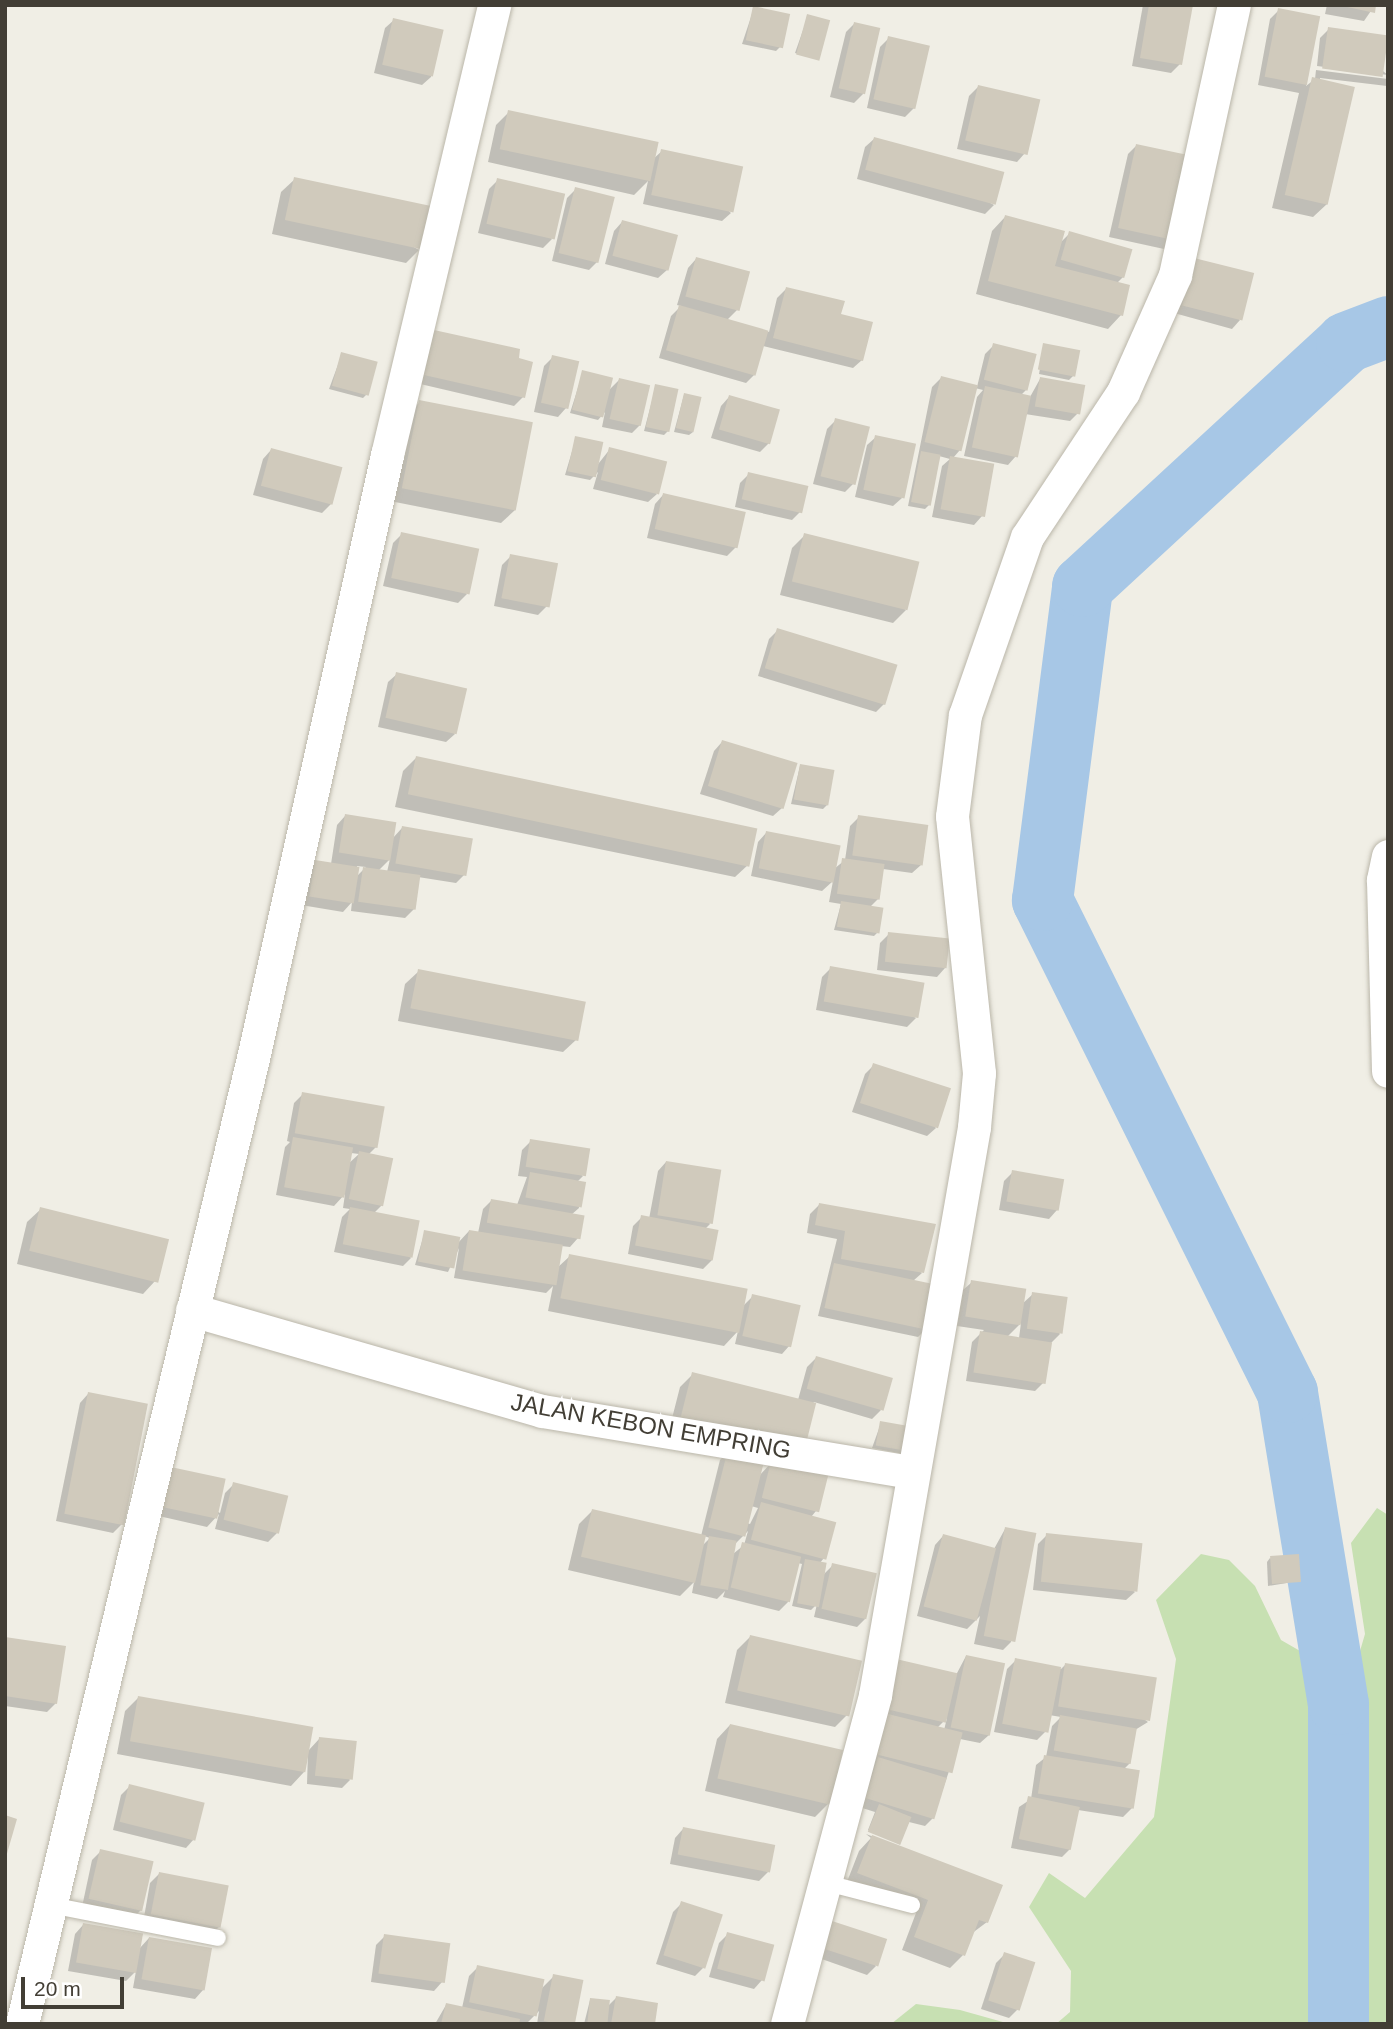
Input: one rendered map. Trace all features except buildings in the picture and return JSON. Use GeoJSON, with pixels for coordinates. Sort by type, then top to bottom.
{"type":"FeatureCollection","features":[{"type":"Feature","properties":{"kind":"street"},"geometry":{"type":"LineString","coordinates":[[22,2024],[257,1040],[387,455],[495,5]]}},
{"type":"Feature","properties":{"kind":"street"},"geometry":{"type":"LineString","coordinates":[[788,2024],[823,1882],[875,1695],[911,1472],[974,1127],[979,1073],[952,816],[965,715],[1027,537],[1122,392],[1175,275],[1234,5]]}},
{"type":"Feature","properties":{"kind":"street"},"geometry":{"type":"LineString","coordinates":[[1388,856],[1383,880],[1388,1071]]}},
{"type":"Feature","properties":{"kind":"street","name":"JALAN KEBON EMPRING"},"geometry":{"type":"LineString","coordinates":[[192,1310],[542,1411],[911,1472]]}},
{"type":"Feature","properties":{"kind":"lane"},"geometry":{"type":"LineString","coordinates":[[823,1882],[912,1905]]}},
{"type":"Feature","properties":{"kind":"lane"},"geometry":{"type":"LineString","coordinates":[[50,1905],[218,1938]]}},
{"type":"Feature","properties":{"kind":"green space"},"geometry":{"type":"Polygon","coordinates":[[[1377,1508],[1388,1515],[1388,2024],[1056,2024],[1070,2012],[1071,1971],[1029,1907],[1049,1873],[1085,1898],[1154,1817],[1176,1659],[1156,1600],[1201,1554],[1229,1560],[1255,1586],[1281,1640],[1314,1659],[1355,1668],[1365,1634],[1351,1543],[1377,1508]]]}},
{"type":"Feature","properties":{"kind":"green space"},"geometry":{"type":"Polygon","coordinates":[[[916,2004],[960,2010],[1010,2024],[891,2024],[916,2004]]]}},
{"type":"Feature","properties":{"kind":"waterway"},"geometry":{"type":"LineString","coordinates":[[1338,2024],[1338,1704],[1287,1392],[1042,900],[1082,586],[1346,342],[1388,326]]}}]}
